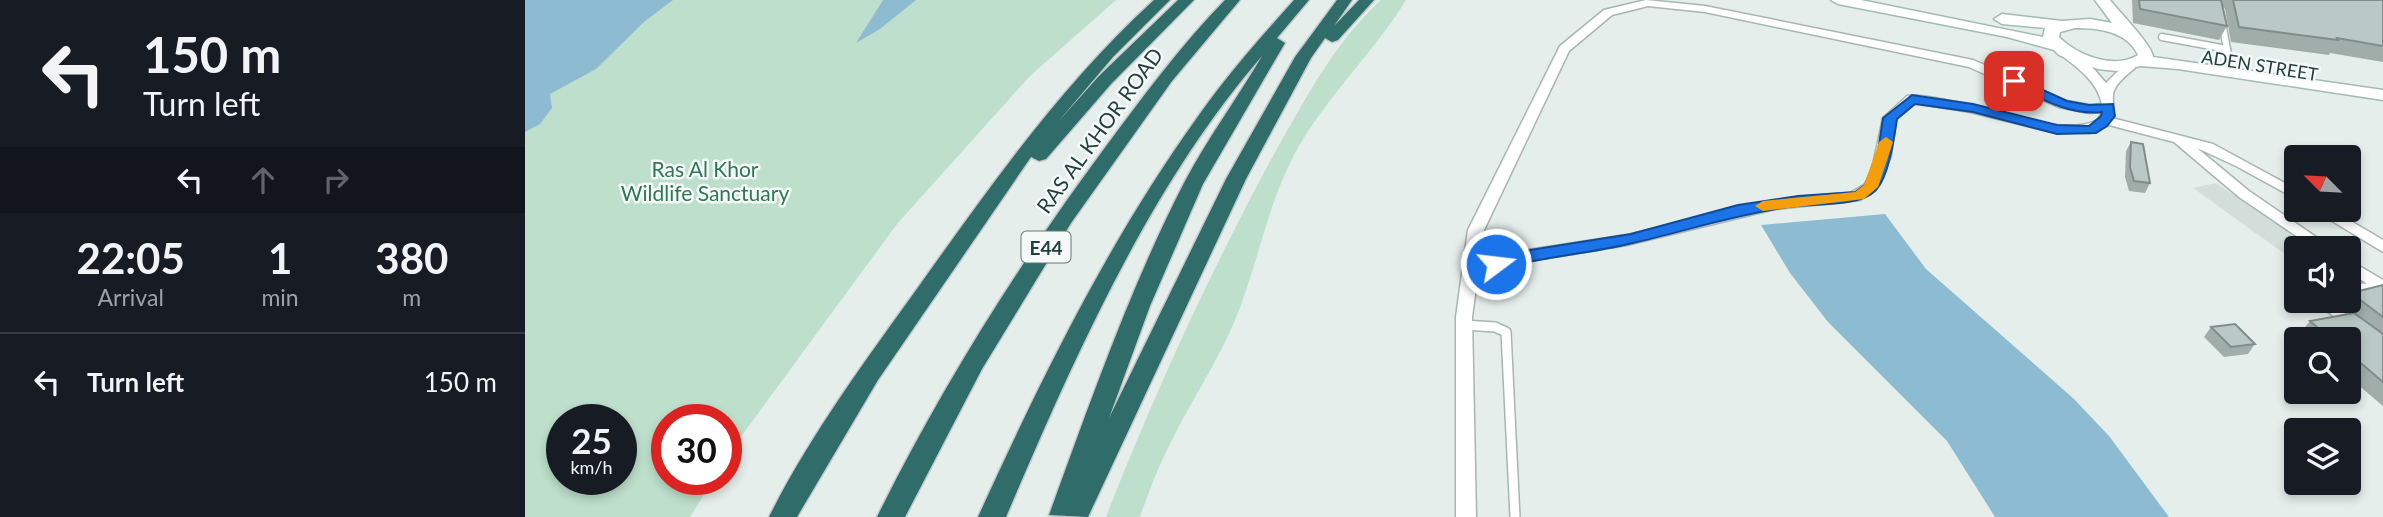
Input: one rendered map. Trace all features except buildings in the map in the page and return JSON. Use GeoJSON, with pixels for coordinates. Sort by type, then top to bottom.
{"type":"FeatureCollection","features":[{"type":"Feature","properties":{"kind":"highway"},"geometry":{"type":"LineString","coordinates":[[783,517],[880,356],[1022,154],[1074,90],[1163,0]]}},
{"type":"Feature","properties":{"kind":"highway"},"geometry":{"type":"LineString","coordinates":[[965,237],[1010,190],[1105,80],[1187,0]]}},
{"type":"Feature","properties":{"kind":"highway","name":"RAS AL KHOR ROAD"},"geometry":{"type":"LineString","coordinates":[[891,517],[939,424],[1058,229],[1173,68],[1233,0]]}},
{"type":"Feature","properties":{"kind":"highway"},"geometry":{"type":"LineString","coordinates":[[1075,517],[1236,179],[1309,48],[1345,0]]}},
{"type":"Feature","properties":{"kind":"highway"},"geometry":{"type":"LineString","coordinates":[[1283,95],[1340,27],[1367,0]]}},
{"type":"Feature","properties":{"kind":"highway"},"geometry":{"type":"LineString","coordinates":[[992,517],[1031,428],[1083,322],[1137,225],[1193,135],[1295,7]]}},
{"type":"Feature","properties":{"kind":"highway"},"geometry":{"type":"LineString","coordinates":[[1061,517],[1125,345],[1192,185],[1276,45],[1295,7]]}},
{"type":"Feature","properties":{"kind":"street"},"geometry":{"type":"LineString","coordinates":[[1837,0],[2001,31],[2061,49]]}},
{"type":"Feature","properties":{"kind":"street"},"geometry":{"type":"LineString","coordinates":[[1898,0],[2011,20],[2064,24]]}},
{"type":"Feature","properties":{"kind":"street"},"geometry":{"type":"LineString","coordinates":[[2090,0],[2064,24],[2052,30],[2051,37],[2089,72],[2107,107]]}},
{"type":"Feature","properties":{"kind":"street"},"geometry":{"type":"LineString","coordinates":[[1496,264],[1529,255],[1631,239],[1738,210],[1859,196],[1871,187],[1885,151],[1890,118],[1912,99],[1973,108],[2057,130],[2091,130],[2107,107],[2112,83],[2146,55],[2145,48],[2102,0]]}},
{"type":"Feature","properties":{"kind":"street"},"geometry":{"type":"LineString","coordinates":[[1467,517],[1464,325],[1472,259],[1481,219],[1564,50],[1608,12],[1648,3],[1705,9],[1973,64],[2063,104],[2089,109],[2107,107],[2176,138],[2226,155],[2284,188]]}},
{"type":"Feature","properties":{"kind":"street","name":"ADEN STREET"},"geometry":{"type":"LineString","coordinates":[[2064,24],[2107,26],[2135,39],[2383,82]]}},
{"type":"Feature","properties":{"kind":"street","name":"ADEN STREET"},"geometry":{"type":"LineString","coordinates":[[2061,49],[2098,64],[2178,64],[2383,95]]}},
{"type":"Feature","properties":{"kind":"street"},"geometry":{"type":"LineString","coordinates":[[2176,138],[2244,194],[2306,236]]}},
{"type":"Feature","properties":{"kind":"street"},"geometry":{"type":"LineString","coordinates":[[2341,222],[2383,247]]}},
{"type":"Feature","properties":{"kind":"street"},"geometry":{"type":"LineString","coordinates":[[2361,273],[2383,289]]}},
{"type":"Feature","properties":{"kind":"lane"},"geometry":{"type":"LineString","coordinates":[[2162,37],[2228,55],[2219,10]]}},
{"type":"Feature","properties":{"kind":"lane"},"geometry":{"type":"LineString","coordinates":[[2361,289],[2383,289]]}},
{"type":"Feature","properties":{"kind":"lane"},"geometry":{"type":"LineString","coordinates":[[2337,313],[2355,327]]}},
{"type":"Feature","properties":{"kind":"lane"},"geometry":{"type":"LineString","coordinates":[[1464,325],[1495,327],[1506,332],[1515,517]]}},
{"type":"Feature","properties":{"kind":"shaded area"},"geometry":{"type":"Polygon","coordinates":[[[2216,183],[2294,236],[2284,236],[2284,253],[2193,188],[2216,183]]]}},
{"type":"Feature","properties":{"kind":"green space","name":"Ras Al Khor Wildlife Sanctuary"},"geometry":{"type":"Polygon","coordinates":[[[525,0],[1116,0],[1030,76],[897,224],[742,435],[742,404],[651,404],[651,495],[704,495],[690,517],[525,517],[525,0]]]}},
{"type":"Feature","properties":{"kind":"green space"},"geometry":{"type":"Polygon","coordinates":[[[1381,0],[1406,0],[1311,127],[1288,167],[1233,325],[1168,448],[1140,517],[1106,517],[1184,334],[1273,156],[1334,54],[1381,0]]]}},
{"type":"Feature","properties":{"kind":"water"},"geometry":{"type":"Polygon","coordinates":[[[525,0],[673,0],[644,22],[596,69],[550,94],[552,108],[540,124],[525,132],[525,0]]]}},
{"type":"Feature","properties":{"kind":"water"},"geometry":{"type":"Polygon","coordinates":[[[883,0],[916,0],[880,29],[856,43],[883,0]]]}},
{"type":"Feature","properties":{"kind":"water"},"geometry":{"type":"Polygon","coordinates":[[[1885,214],[1926,269],[2074,399],[2109,436],[2169,517],[1995,517],[1947,441],[1828,322],[1790,273],[1761,225],[1885,214]]]}},
{"type":"Feature","properties":{"kind":"slow traffic"},"geometry":{"type":"LineString","coordinates":[[1763,206],[1859,196],[1871,187],[1886,142]]}},
{"type":"Feature","properties":{"kind":"route"},"geometry":{"type":"LineString","coordinates":[[1496,264],[1517,257],[1631,239],[1738,210],[1859,196],[1871,187],[1885,151],[1890,118],[1912,99],[1973,108],[2057,130],[2091,130],[2102,124],[2108,116],[2109,107],[2089,109],[2063,104],[2014,81]]}}]}
